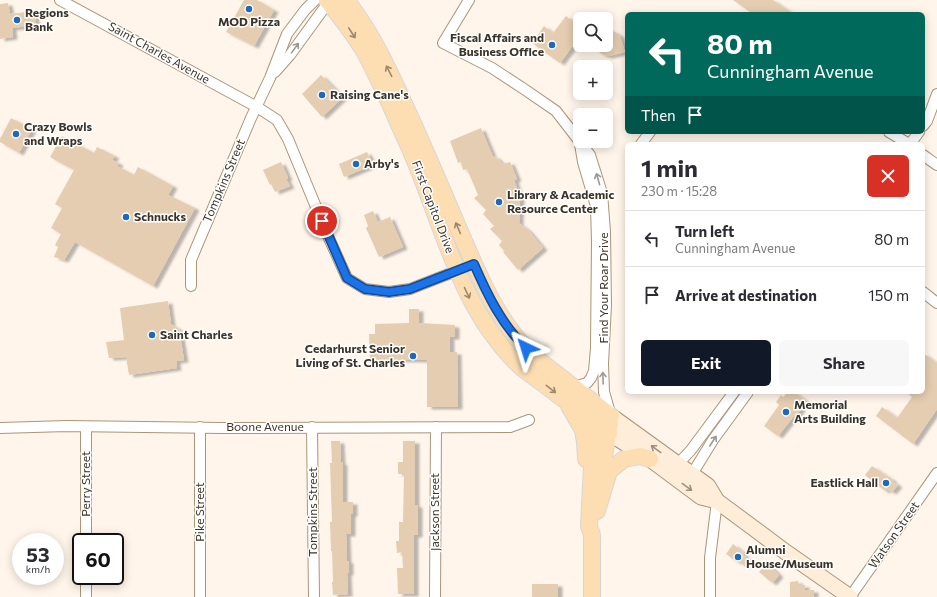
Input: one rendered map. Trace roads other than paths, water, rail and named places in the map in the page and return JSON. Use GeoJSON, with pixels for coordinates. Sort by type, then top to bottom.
{"type":"FeatureCollection","features":[{"type":"Feature","properties":{"kind":"main road","name":"First Capitol Drive"},"geometry":{"type":"LineString","coordinates":[[325,0],[347,25],[363,50],[383,89],[413,156],[457,270],[470,298],[494,338],[508,355],[521,367],[570,394]]}},
{"type":"Feature","properties":{"kind":"main road","name":"First Capitol Drive"},"geometry":{"type":"LineString","coordinates":[[346,0],[374,40],[424,147],[484,287],[506,324],[520,342],[570,394],[606,425]]}},
{"type":"Feature","properties":{"kind":"main road"},"geometry":{"type":"LineString","coordinates":[[570,394],[585,442],[584,510],[590,530]]}},
{"type":"Feature","properties":{"kind":"main road"},"geometry":{"type":"LineString","coordinates":[[590,530],[596,526],[605,450],[606,425]]}},
{"type":"Feature","properties":{"kind":"main road"},"geometry":{"type":"LineString","coordinates":[[606,425],[701,497],[717,501]]}},
{"type":"Feature","properties":{"kind":"main road"},"geometry":{"type":"LineString","coordinates":[[606,425],[678,464],[708,486],[717,501],[850,597]]}},
{"type":"Feature","properties":{"kind":"main road"},"geometry":{"type":"LineString","coordinates":[[592,597],[590,530],[594,446],[606,425]]}},
{"type":"Feature","properties":{"kind":"main road"},"geometry":{"type":"LineString","coordinates":[[598,511],[609,471],[624,459],[640,456],[650,459]]}},
{"type":"Feature","properties":{"kind":"street","name":"Saint Charles Avenue"},"geometry":{"type":"LineString","coordinates":[[60,0],[257,107],[277,120],[288,139],[347,278],[365,289],[389,292],[410,289],[474,264]]}},
{"type":"Feature","properties":{"kind":"street","name":"Tompkins Street"},"geometry":{"type":"LineString","coordinates":[[270,78],[290,55],[325,0]]}},
{"type":"Feature","properties":{"kind":"street","name":"Tompkins Street"},"geometry":{"type":"LineString","coordinates":[[191,286],[191,260],[251,118],[270,78],[287,34],[305,10],[325,0]]}},
{"type":"Feature","properties":{"kind":"street","name":"Find Your Roar Drive"},"geometry":{"type":"LineString","coordinates":[[469,0],[443,43],[492,68],[556,111],[573,134]]}},
{"type":"Feature","properties":{"kind":"street"},"geometry":{"type":"LineString","coordinates":[[925,124],[937,94]]}},
{"type":"Feature","properties":{"kind":"street"},"geometry":{"type":"LineString","coordinates":[[892,134],[906,142]]}},
{"type":"Feature","properties":{"kind":"street"},"geometry":{"type":"LineString","coordinates":[[911,142],[917,134]]}},
{"type":"Feature","properties":{"kind":"street","name":"Find Your Roar Drive"},"geometry":{"type":"LineString","coordinates":[[570,394],[587,383],[591,378],[594,371],[597,333],[596,206],[580,148]]}},
{"type":"Feature","properties":{"kind":"street","name":"Find Your Roar Drive"},"geometry":{"type":"LineString","coordinates":[[584,148],[590,155],[602,193],[605,232],[606,305],[603,364],[606,425]]}},
{"type":"Feature","properties":{"kind":"street"},"geometry":{"type":"LineString","coordinates":[[925,156],[937,165]]}},
{"type":"Feature","properties":{"kind":"street"},"geometry":{"type":"LineString","coordinates":[[925,294],[937,303]]}},
{"type":"Feature","properties":{"kind":"street"},"geometry":{"type":"LineString","coordinates":[[678,464],[692,450],[733,394]]}},
{"type":"Feature","properties":{"kind":"street"},"geometry":{"type":"LineString","coordinates":[[692,474],[713,440],[747,394]]}},
{"type":"Feature","properties":{"kind":"street","name":"Boone Avenue"},"geometry":{"type":"LineString","coordinates":[[0,428],[510,427],[529,420]]}},
{"type":"Feature","properties":{"kind":"street","name":"Perry Street"},"geometry":{"type":"LineString","coordinates":[[86,427],[86,533]]}},
{"type":"Feature","properties":{"kind":"street","name":"Pike Street"},"geometry":{"type":"LineString","coordinates":[[200,427],[200,597]]}},
{"type":"Feature","properties":{"kind":"street","name":"Tompkins Street"},"geometry":{"type":"LineString","coordinates":[[312,427],[314,597]]}},
{"type":"Feature","properties":{"kind":"street","name":"Jackson Street"},"geometry":{"type":"LineString","coordinates":[[435,597],[436,427]]}},
{"type":"Feature","properties":{"kind":"street","name":"Watson Street"},"geometry":{"type":"LineString","coordinates":[[850,597],[935,480]]}},
{"type":"Feature","properties":{"kind":"street"},"geometry":{"type":"LineString","coordinates":[[710,597],[710,558],[717,501]]}},
{"type":"Feature","properties":{"kind":"street"},"geometry":{"type":"LineString","coordinates":[[86,585],[86,597]]}},
{"type":"Feature","properties":{"kind":"place","name":"MOD Pizza"},"geometry":{"type":"Point","coordinates":[249,9]}},
{"type":"Feature","properties":{"kind":"place","name":"Regions Bank"},"geometry":{"type":"Point","coordinates":[17,20]}},
{"type":"Feature","properties":{"kind":"place","name":"Fiscal Affairs and Business Office"},"geometry":{"type":"Point","coordinates":[552,45]}},
{"type":"Feature","properties":{"kind":"place","name":"Raising Cane's"},"geometry":{"type":"Point","coordinates":[322,95]}},
{"type":"Feature","properties":{"kind":"place","name":"Crazy Bowls and Wraps"},"geometry":{"type":"Point","coordinates":[16,134]}},
{"type":"Feature","properties":{"kind":"place","name":"Arby's"},"geometry":{"type":"Point","coordinates":[356,164]}},
{"type":"Feature","properties":{"kind":"place","name":"Library & Academic Resource Center"},"geometry":{"type":"Point","coordinates":[499,202]}},
{"type":"Feature","properties":{"kind":"place","name":"Schnucks"},"geometry":{"type":"Point","coordinates":[126,217]}},
{"type":"Feature","properties":{"kind":"place","name":"Saint Charles"},"geometry":{"type":"Point","coordinates":[152,335]}},
{"type":"Feature","properties":{"kind":"place","name":"Cedarhurst Senior Living of St. Charles"},"geometry":{"type":"Point","coordinates":[413,356]}},
{"type":"Feature","properties":{"kind":"place","name":"Memorial Arts Building"},"geometry":{"type":"Point","coordinates":[786,412]}},
{"type":"Feature","properties":{"kind":"place","name":"Eastlick Hall"},"geometry":{"type":"Point","coordinates":[886,483]}},
{"type":"Feature","properties":{"kind":"place","name":"Alumni House/Museum"},"geometry":{"type":"Point","coordinates":[738,557]}}]}
